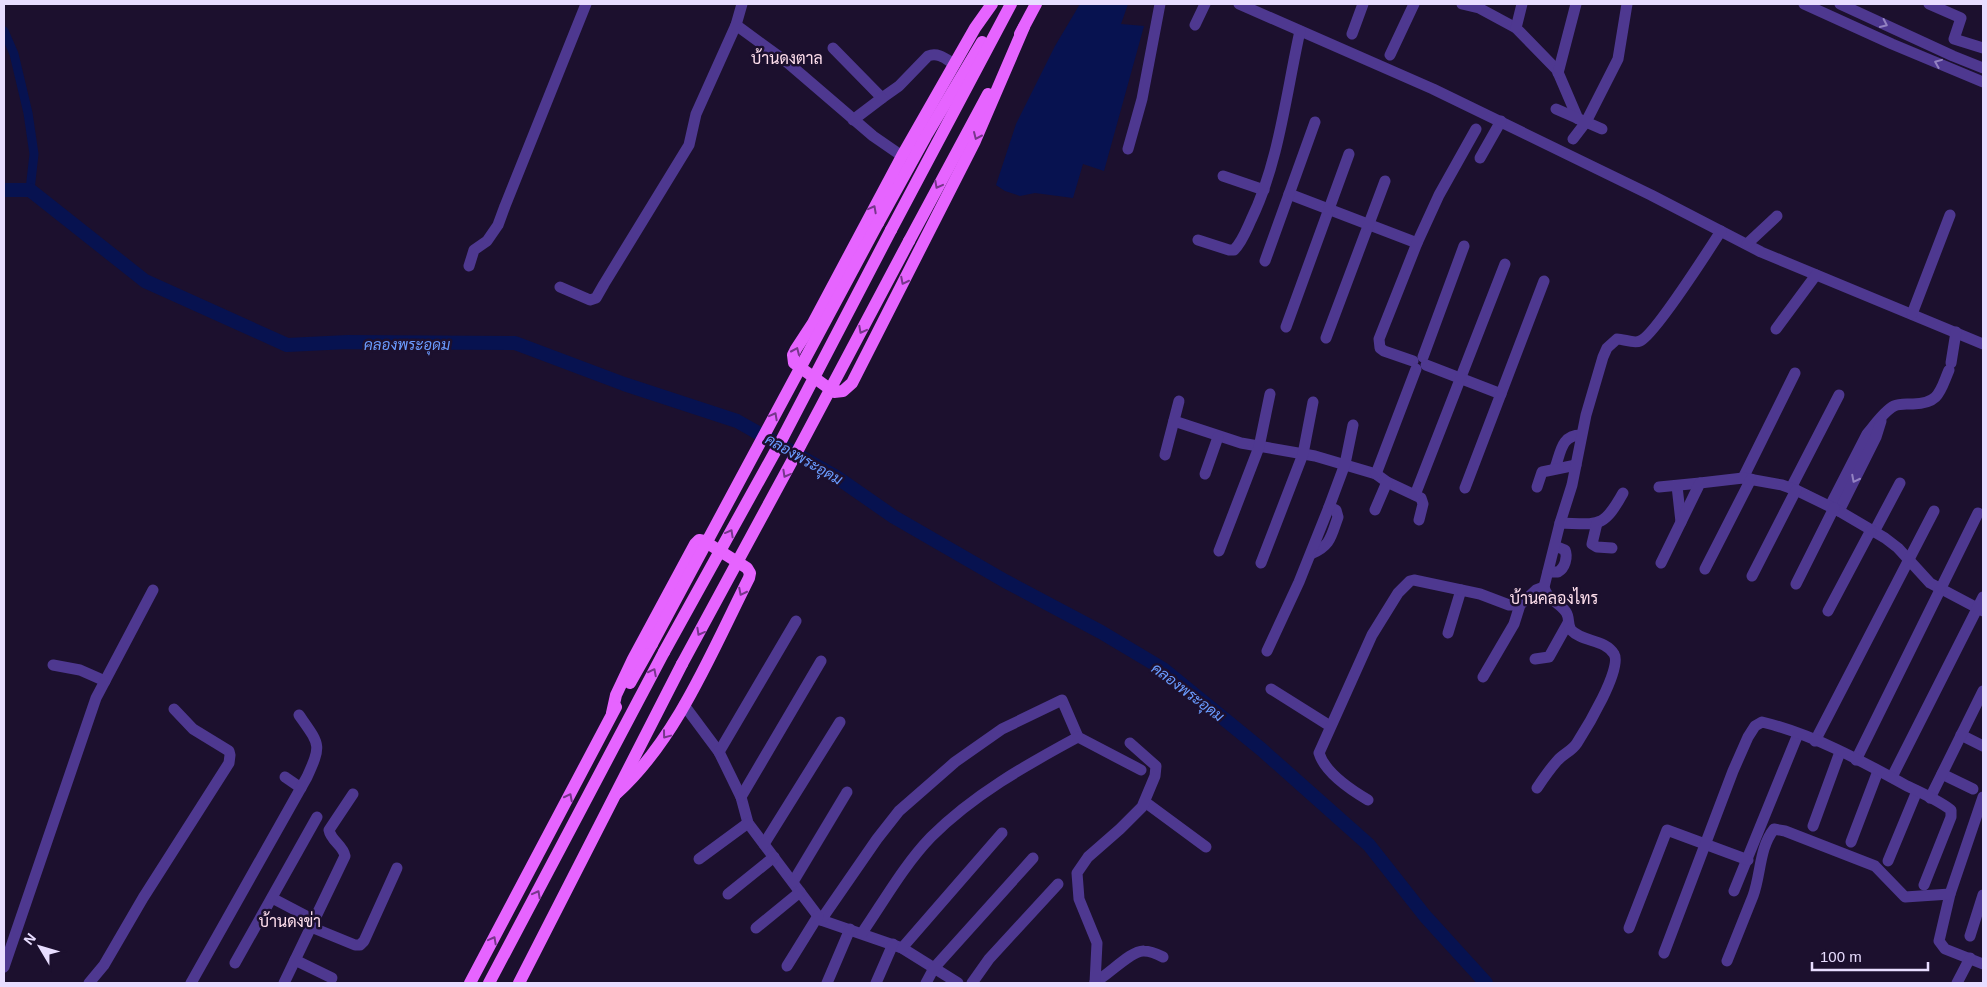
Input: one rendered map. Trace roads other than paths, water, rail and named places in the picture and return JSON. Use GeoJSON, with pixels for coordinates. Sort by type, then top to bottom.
{"type":"FeatureCollection","features":[{"type":"Feature","properties":{"kind":"main road"},"geometry":{"type":"LineString","coordinates":[[992,4],[954,64],[902,156],[813,324],[793,355],[794,363],[834,392],[843,391],[852,383],[975,140],[1024,27]]}},
{"type":"Feature","properties":{"kind":"main road"},"geometry":{"type":"LineString","coordinates":[[470,983],[546,842],[612,713],[652,644],[878,223],[964,70],[1010,4]]}},
{"type":"Feature","properties":{"kind":"main road"},"geometry":{"type":"LineString","coordinates":[[489,983],[664,652],[781,441],[1010,4]]}},
{"type":"Feature","properties":{"kind":"main road"},"geometry":{"type":"LineString","coordinates":[[521,981],[682,664],[1036,4]]}},
{"type":"Feature","properties":{"kind":"main road"},"geometry":{"type":"LineString","coordinates":[[612,713],[616,695],[633,659],[695,544],[699,540],[704,541],[747,568],[750,573],[749,578],[684,706],[670,730],[637,773],[617,793]]}},
{"type":"Feature","properties":{"kind":"street"},"geometry":{"type":"LineString","coordinates":[[469,266],[474,250],[486,241],[502,219],[505,206],[586,4]]}},
{"type":"Feature","properties":{"kind":"street"},"geometry":{"type":"LineString","coordinates":[[560,287],[590,300],[596,298],[689,145],[696,114],[736,25],[742,4]]}},
{"type":"Feature","properties":{"kind":"street"},"geometry":{"type":"LineString","coordinates":[[1128,149],[1142,99],[1160,4]]}},
{"type":"Feature","properties":{"kind":"street"},"geometry":{"type":"LineString","coordinates":[[1195,25],[1206,4]]}},
{"type":"Feature","properties":{"kind":"street"},"geometry":{"type":"LineString","coordinates":[[1239,4],[1434,89],[1480,122],[1500,121],[1747,244],[1816,275],[1983,344]]}},
{"type":"Feature","properties":{"kind":"street"},"geometry":{"type":"LineString","coordinates":[[1352,34],[1363,4]]}},
{"type":"Feature","properties":{"kind":"street"},"geometry":{"type":"LineString","coordinates":[[1390,54],[1414,4]]}},
{"type":"Feature","properties":{"kind":"street"},"geometry":{"type":"LineString","coordinates":[[1516,28],[1522,4]]}},
{"type":"Feature","properties":{"kind":"street"},"geometry":{"type":"LineString","coordinates":[[1558,73],[1576,4]]}},
{"type":"Feature","properties":{"kind":"street"},"geometry":{"type":"LineString","coordinates":[[1574,140],[1582,120],[1618,59],[1627,4]]}},
{"type":"Feature","properties":{"kind":"street"},"geometry":{"type":"LineString","coordinates":[[1804,4],[1892,44],[1983,82]]}},
{"type":"Feature","properties":{"kind":"street"},"geometry":{"type":"LineString","coordinates":[[1840,4],[1952,56],[1983,68]]}},
{"type":"Feature","properties":{"kind":"street"},"geometry":{"type":"LineString","coordinates":[[1929,4],[1961,18],[1954,39],[1983,48]]}},
{"type":"Feature","properties":{"kind":"street"},"geometry":{"type":"LineString","coordinates":[[1468,5],[1479,8],[1516,28],[1558,73],[1582,120]]}},
{"type":"Feature","properties":{"kind":"street"},"geometry":{"type":"LineString","coordinates":[[736,25],[777,54],[853,120],[902,156]]}},
{"type":"Feature","properties":{"kind":"street"},"geometry":{"type":"LineString","coordinates":[[1198,240],[1229,250],[1234,250],[1241,241],[1264,190],[1277,141],[1300,31]]}},
{"type":"Feature","properties":{"kind":"street"},"geometry":{"type":"LineString","coordinates":[[833,48],[882,98]]}},
{"type":"Feature","properties":{"kind":"street"},"geometry":{"type":"LineString","coordinates":[[853,120],[899,86],[928,56],[938,55],[954,64]]}},
{"type":"Feature","properties":{"kind":"street"},"geometry":{"type":"LineString","coordinates":[[1556,109],[1602,129]]}},
{"type":"Feature","properties":{"kind":"street"},"geometry":{"type":"LineString","coordinates":[[1480,158],[1500,121]]}},
{"type":"Feature","properties":{"kind":"street"},"geometry":{"type":"LineString","coordinates":[[1265,261],[1315,122]]}},
{"type":"Feature","properties":{"kind":"street"},"geometry":{"type":"LineString","coordinates":[[1480,122],[1439,194],[1417,243],[1379,339],[1380,348],[1384,351],[1501,394]]}},
{"type":"Feature","properties":{"kind":"street"},"geometry":{"type":"LineString","coordinates":[[1286,326],[1349,154]]}},
{"type":"Feature","properties":{"kind":"street"},"geometry":{"type":"LineString","coordinates":[[1223,176],[1264,190]]}},
{"type":"Feature","properties":{"kind":"street"},"geometry":{"type":"LineString","coordinates":[[1326,338],[1385,181]]}},
{"type":"Feature","properties":{"kind":"street"},"geometry":{"type":"LineString","coordinates":[[1289,194],[1417,243]]}},
{"type":"Feature","properties":{"kind":"street"},"geometry":{"type":"LineString","coordinates":[[1912,314],[1950,215]]}},
{"type":"Feature","properties":{"kind":"street"},"geometry":{"type":"LineString","coordinates":[[1747,244],[1777,216]]}},
{"type":"Feature","properties":{"kind":"street"},"geometry":{"type":"LineString","coordinates":[[1537,788],[1556,762],[1577,743],[1602,697],[1616,663],[1616,657],[1611,650],[1574,632],[1568,623],[1566,612],[1546,594],[1544,587],[1560,523],[1572,485],[1581,436],[1603,357],[1607,348],[1617,339],[1637,342],[1645,338],[1678,296],[1721,231]]}},
{"type":"Feature","properties":{"kind":"street"},"geometry":{"type":"LineString","coordinates":[[1376,474],[1464,246]]}},
{"type":"Feature","properties":{"kind":"street"},"geometry":{"type":"LineString","coordinates":[[1415,495],[1504,264]]}},
{"type":"Feature","properties":{"kind":"street"},"geometry":{"type":"LineString","coordinates":[[1776,329],[1816,275]]}},
{"type":"Feature","properties":{"kind":"street"},"geometry":{"type":"LineString","coordinates":[[1465,488],[1544,281]]}},
{"type":"Feature","properties":{"kind":"street"},"geometry":{"type":"LineString","coordinates":[[1796,584],[1860,457],[1876,437],[1881,419],[1892,407],[1899,404],[1928,402],[1935,399],[1950,366],[1956,332]]}},
{"type":"Feature","properties":{"kind":"street"},"geometry":{"type":"LineString","coordinates":[[1705,569],[1795,373]]}},
{"type":"Feature","properties":{"kind":"street"},"geometry":{"type":"LineString","coordinates":[[1219,550],[1259,447],[1270,394]]}},
{"type":"Feature","properties":{"kind":"street"},"geometry":{"type":"LineString","coordinates":[[1752,576],[1839,395]]}},
{"type":"Feature","properties":{"kind":"street"},"geometry":{"type":"LineString","coordinates":[[1165,455],[1179,401]]}},
{"type":"Feature","properties":{"kind":"street"},"geometry":{"type":"LineString","coordinates":[[1261,563],[1303,454],[1313,402]]}},
{"type":"Feature","properties":{"kind":"street"},"geometry":{"type":"LineString","coordinates":[[1174,421],[1259,447],[1303,454],[1376,474],[1423,501],[1419,520]]}},
{"type":"Feature","properties":{"kind":"street"},"geometry":{"type":"LineString","coordinates":[[1267,651],[1330,507],[1345,464],[1353,425]]}},
{"type":"Feature","properties":{"kind":"street"},"geometry":{"type":"LineString","coordinates":[[1555,468],[1566,440],[1573,435],[1581,436]]}},
{"type":"Feature","properties":{"kind":"street"},"geometry":{"type":"LineString","coordinates":[[1205,474],[1218,436]]}},
{"type":"Feature","properties":{"kind":"street"},"geometry":{"type":"LineString","coordinates":[[1537,487],[1542,472],[1555,468],[1576,466]]}},
{"type":"Feature","properties":{"kind":"street"},"geometry":{"type":"LineString","coordinates":[[1659,487],[1747,478],[1793,489],[1834,508],[1873,531],[1898,548],[1922,576],[1940,589],[1980,610]]}},
{"type":"Feature","properties":{"kind":"street"},"geometry":{"type":"LineString","coordinates":[[1375,510],[1387,482]]}},
{"type":"Feature","properties":{"kind":"street"},"geometry":{"type":"LineString","coordinates":[[1661,563],[1700,483]]}},
{"type":"Feature","properties":{"kind":"street"},"geometry":{"type":"LineString","coordinates":[[1828,611],[1900,484]]}},
{"type":"Feature","properties":{"kind":"street"},"geometry":{"type":"LineString","coordinates":[[1677,486],[1681,523]]}},
{"type":"Feature","properties":{"kind":"street"},"geometry":{"type":"LineString","coordinates":[[1560,523],[1597,523],[1605,520],[1623,494]]}},
{"type":"Feature","properties":{"kind":"street"},"geometry":{"type":"LineString","coordinates":[[1815,741],[1934,511]]}},
{"type":"Feature","properties":{"kind":"street"},"geometry":{"type":"LineString","coordinates":[[1856,760],[1978,513]]}},
{"type":"Feature","properties":{"kind":"street"},"geometry":{"type":"LineString","coordinates":[[1597,523],[1592,544],[1597,547],[1612,548]]}},
{"type":"Feature","properties":{"kind":"street"},"geometry":{"type":"LineString","coordinates":[[1368,800],[1347,787],[1321,760],[1320,747],[1372,635],[1404,585],[1414,580],[1490,597],[1509,605],[1520,605]]}},
{"type":"Feature","properties":{"kind":"street"},"geometry":{"type":"LineString","coordinates":[[1483,677],[1514,624],[1520,605],[1536,590],[1544,587]]}},
{"type":"Feature","properties":{"kind":"street"},"geometry":{"type":"LineString","coordinates":[[4,967],[92,711],[153,590]]}},
{"type":"Feature","properties":{"kind":"street"},"geometry":{"type":"LineString","coordinates":[[1448,633],[1461,590]]}},
{"type":"Feature","properties":{"kind":"street"},"geometry":{"type":"LineString","coordinates":[[1892,777],[1980,610],[1983,596]]}},
{"type":"Feature","properties":{"kind":"street"},"geometry":{"type":"LineString","coordinates":[[719,752],[796,622]]}},
{"type":"Feature","properties":{"kind":"street"},"geometry":{"type":"LineString","coordinates":[[1536,659],[1549,658],[1568,623]]}},
{"type":"Feature","properties":{"kind":"street"},"geometry":{"type":"LineString","coordinates":[[741,797],[821,661]]}},
{"type":"Feature","properties":{"kind":"street"},"geometry":{"type":"LineString","coordinates":[[53,665],[80,670],[106,681]]}},
{"type":"Feature","properties":{"kind":"street"},"geometry":{"type":"LineString","coordinates":[[1271,688],[1330,726]]}},
{"type":"Feature","properties":{"kind":"street"},"geometry":{"type":"LineString","coordinates":[[1930,798],[1983,691]]}},
{"type":"Feature","properties":{"kind":"street"},"geometry":{"type":"LineString","coordinates":[[787,966],[899,811],[955,762],[994,734],[1062,700],[1078,737],[1141,770]]}},
{"type":"Feature","properties":{"kind":"street"},"geometry":{"type":"LineString","coordinates":[[684,706],[719,752],[741,797],[748,823],[820,918],[898,946],[958,983]]}},
{"type":"Feature","properties":{"kind":"street"},"geometry":{"type":"LineString","coordinates":[[89,983],[104,965],[143,898],[229,763],[229,751],[187,725],[174,709]]}},
{"type":"Feature","properties":{"kind":"street"},"geometry":{"type":"LineString","coordinates":[[191,983],[301,788],[318,753],[317,744],[299,715]]}},
{"type":"Feature","properties":{"kind":"street"},"geometry":{"type":"LineString","coordinates":[[764,844],[840,722]]}},
{"type":"Feature","properties":{"kind":"street"},"geometry":{"type":"LineString","coordinates":[[1664,953],[1733,771],[1748,737],[1756,726],[1762,722],[1798,734],[1840,752],[1892,777],[1951,810],[1951,817],[1924,885]]}},
{"type":"Feature","properties":{"kind":"street"},"geometry":{"type":"LineString","coordinates":[[1734,891],[1798,734]]}},
{"type":"Feature","properties":{"kind":"street"},"geometry":{"type":"LineString","coordinates":[[1961,735],[1983,746]]}},
{"type":"Feature","properties":{"kind":"street"},"geometry":{"type":"LineString","coordinates":[[862,933],[931,838],[974,800],[1026,765],[1078,737]]}},
{"type":"Feature","properties":{"kind":"street"},"geometry":{"type":"LineString","coordinates":[[1130,743],[1156,766],[1155,776],[1142,808],[1120,830],[1088,857],[1077,873],[1079,899],[1097,943],[1095,982],[1105,977],[1135,952],[1146,950],[1163,957]]}},
{"type":"Feature","properties":{"kind":"street"},"geometry":{"type":"LineString","coordinates":[[1812,826],[1840,752]]}},
{"type":"Feature","properties":{"kind":"street"},"geometry":{"type":"LineString","coordinates":[[1851,842],[1878,771]]}},
{"type":"Feature","properties":{"kind":"street"},"geometry":{"type":"LineString","coordinates":[[1942,774],[1974,789]]}},
{"type":"Feature","properties":{"kind":"street"},"geometry":{"type":"LineString","coordinates":[[285,777],[301,788]]}},
{"type":"Feature","properties":{"kind":"street"},"geometry":{"type":"LineString","coordinates":[[1888,861],[1917,791]]}},
{"type":"Feature","properties":{"kind":"street"},"geometry":{"type":"LineString","coordinates":[[793,882],[846,792]]}},
{"type":"Feature","properties":{"kind":"street"},"geometry":{"type":"LineString","coordinates":[[284,983],[344,856],[344,851],[330,834],[329,830],[353,794]]}},
{"type":"Feature","properties":{"kind":"street"},"geometry":{"type":"LineString","coordinates":[[1983,797],[1950,894],[1939,941],[1946,949],[1983,964]]}},
{"type":"Feature","properties":{"kind":"street"},"geometry":{"type":"LineString","coordinates":[[1145,802],[1206,847]]}},
{"type":"Feature","properties":{"kind":"street"},"geometry":{"type":"LineString","coordinates":[[235,963],[317,817]]}},
{"type":"Feature","properties":{"kind":"street"},"geometry":{"type":"LineString","coordinates":[[699,859],[748,823]]}},
{"type":"Feature","properties":{"kind":"street"},"geometry":{"type":"LineString","coordinates":[[1727,961],[1755,891],[1758,870],[1768,840],[1774,829],[1785,830],[1875,866],[1906,897],[1950,894]]}},
{"type":"Feature","properties":{"kind":"street"},"geometry":{"type":"LineString","coordinates":[[1629,928],[1667,830],[1748,860]]}},
{"type":"Feature","properties":{"kind":"street"},"geometry":{"type":"LineString","coordinates":[[876,983],[898,946],[1002,833]]}},
{"type":"Feature","properties":{"kind":"street"},"geometry":{"type":"LineString","coordinates":[[728,894],[774,857]]}},
{"type":"Feature","properties":{"kind":"street"},"geometry":{"type":"LineString","coordinates":[[926,983],[934,968],[1033,858]]}},
{"type":"Feature","properties":{"kind":"street"},"geometry":{"type":"LineString","coordinates":[[272,898],[313,923],[355,945],[360,945],[364,942],[398,868]]}},
{"type":"Feature","properties":{"kind":"street"},"geometry":{"type":"LineString","coordinates":[[972,983],[989,960],[1058,884]]}},
{"type":"Feature","properties":{"kind":"street"},"geometry":{"type":"LineString","coordinates":[[756,928],[800,892]]}},
{"type":"Feature","properties":{"kind":"street"},"geometry":{"type":"LineString","coordinates":[[1970,936],[1983,895]]}},
{"type":"Feature","properties":{"kind":"street"},"geometry":{"type":"LineString","coordinates":[[827,983],[850,929]]}},
{"type":"Feature","properties":{"kind":"street"},"geometry":{"type":"LineString","coordinates":[[1957,983],[1970,958]]}},
{"type":"Feature","properties":{"kind":"street"},"geometry":{"type":"LineString","coordinates":[[295,960],[332,978]]}},
{"type":"Feature","properties":{"kind":"waterway"},"geometry":{"type":"LineString","coordinates":[[4,31],[14,54],[28,113],[34,154],[30,190]]}},
{"type":"Feature","properties":{"kind":"waterway","name":"คลองพระอุดม"},"geometry":{"type":"LineString","coordinates":[[4,190],[30,190],[145,281],[287,345],[348,342],[515,343],[624,384],[737,421],[835,476],[894,517],[1005,581],[1101,632],[1163,669],[1261,749],[1369,845],[1425,916],[1486,983]]}},
{"type":"Feature","properties":{"kind":"district","name":"บ้านดงตาล"},"geometry":{"type":"Point","coordinates":[787,58]}},
{"type":"Feature","properties":{"kind":"district","name":"บ้านคลองไทร"},"geometry":{"type":"Point","coordinates":[1554,598]}},
{"type":"Feature","properties":{"kind":"district","name":"บ้านดงข่า"},"geometry":{"type":"Point","coordinates":[290,921]}}]}
